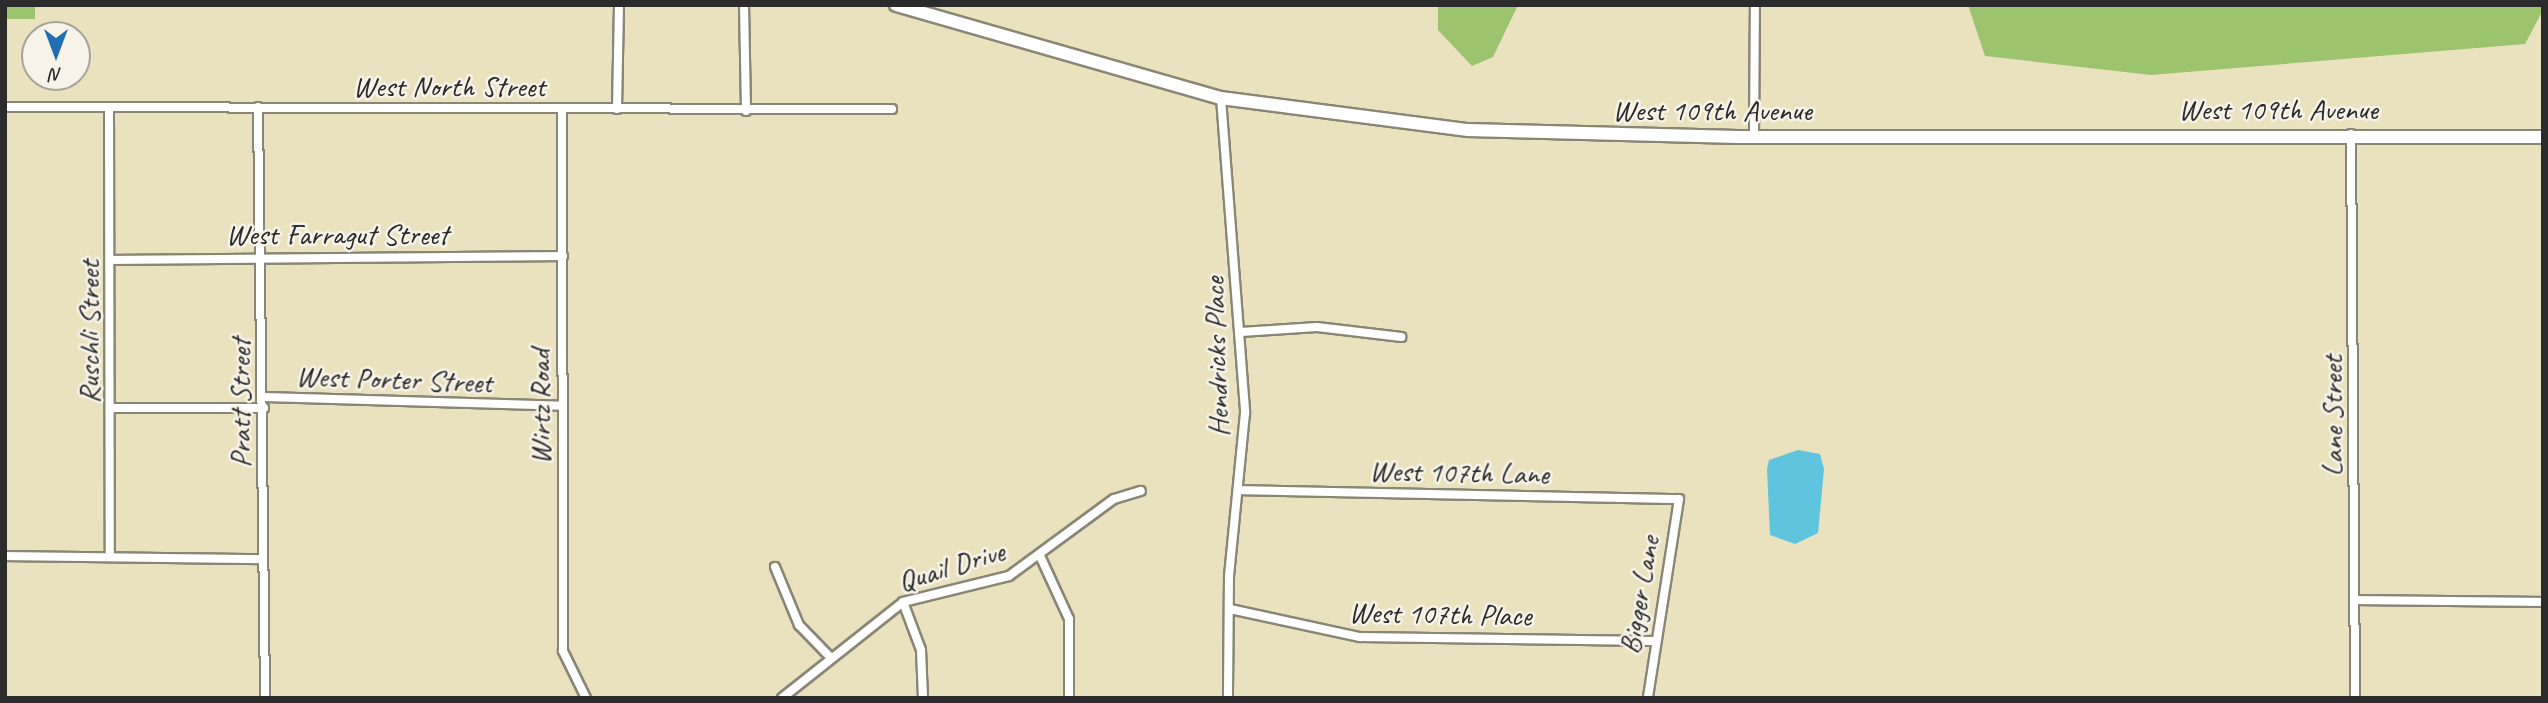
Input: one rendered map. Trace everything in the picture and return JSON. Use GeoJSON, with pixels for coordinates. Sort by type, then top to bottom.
{"type":"FeatureCollection","features":[{"type":"Feature","properties":{"kind":"main road","name":"West 109th Avenue"},"geometry":{"type":"LineString","coordinates":[[896,5],[1221,98],[1468,130],[1754,137],[2351,134],[2543,137]]}},
{"type":"Feature","properties":{"kind":"street"},"geometry":{"type":"LineString","coordinates":[[617,109],[619,5]]}},
{"type":"Feature","properties":{"kind":"street"},"geometry":{"type":"LineString","coordinates":[[744,5],[746,111]]}},
{"type":"Feature","properties":{"kind":"street"},"geometry":{"type":"LineString","coordinates":[[1754,137],[1755,5]]}},
{"type":"Feature","properties":{"kind":"street","name":"Hendricks Place"},"geometry":{"type":"LineString","coordinates":[[1221,98],[1241,332],[1245,413],[1230,609],[1228,698]]}},
{"type":"Feature","properties":{"kind":"street","name":"West North Street"},"geometry":{"type":"LineString","coordinates":[[5,107],[746,111],[892,109]]}},
{"type":"Feature","properties":{"kind":"street","name":"Ruschli Street"},"geometry":{"type":"LineString","coordinates":[[109,107],[113,408],[110,557]]}},
{"type":"Feature","properties":{"kind":"street","name":"Pratt Street"},"geometry":{"type":"LineString","coordinates":[[258,107],[265,397],[265,698]]}},
{"type":"Feature","properties":{"kind":"street","name":"Wirtz Road"},"geometry":{"type":"LineString","coordinates":[[562,110],[563,651],[586,698]]}},
{"type":"Feature","properties":{"kind":"street","name":"Lane Street"},"geometry":{"type":"LineString","coordinates":[[2351,134],[2355,698]]}},
{"type":"Feature","properties":{"kind":"street","name":"West Farragut Street"},"geometry":{"type":"LineString","coordinates":[[111,260],[261,256],[563,256]]}},
{"type":"Feature","properties":{"kind":"street"},"geometry":{"type":"LineString","coordinates":[[1241,332],[1317,327],[1401,337]]}},
{"type":"Feature","properties":{"kind":"street","name":"West Porter Street"},"geometry":{"type":"LineString","coordinates":[[265,397],[563,406]]}},
{"type":"Feature","properties":{"kind":"street","name":"West Porter Street"},"geometry":{"type":"LineString","coordinates":[[113,408],[264,408]]}},
{"type":"Feature","properties":{"kind":"street","name":"West 107th Lane"},"geometry":{"type":"LineString","coordinates":[[1238,490],[1679,499]]}},
{"type":"Feature","properties":{"kind":"street","name":"Quail Drive"},"geometry":{"type":"LineString","coordinates":[[782,698],[830,657],[904,602],[1009,576],[1041,558],[1114,499],[1141,491]]}},
{"type":"Feature","properties":{"kind":"street","name":"Bigger Lane"},"geometry":{"type":"LineString","coordinates":[[1648,698],[1653,641],[1679,499]]}},
{"type":"Feature","properties":{"kind":"street"},"geometry":{"type":"LineString","coordinates":[[5,556],[263,559]]}},
{"type":"Feature","properties":{"kind":"street"},"geometry":{"type":"LineString","coordinates":[[1041,558],[1069,619],[1069,698]]}},
{"type":"Feature","properties":{"kind":"street"},"geometry":{"type":"LineString","coordinates":[[775,566],[799,625],[830,657]]}},
{"type":"Feature","properties":{"kind":"street"},"geometry":{"type":"LineString","coordinates":[[2355,600],[2543,601]]}},
{"type":"Feature","properties":{"kind":"street"},"geometry":{"type":"LineString","coordinates":[[904,602],[921,650],[923,698]]}},
{"type":"Feature","properties":{"kind":"street","name":"West 107th Place"},"geometry":{"type":"LineString","coordinates":[[1230,609],[1360,637],[1653,641]]}},
{"type":"Feature","properties":{"kind":"green space"},"geometry":{"type":"Polygon","coordinates":[[[5,5],[35,5],[35,19],[5,19],[5,5]]]}},
{"type":"Feature","properties":{"kind":"green space"},"geometry":{"type":"Polygon","coordinates":[[[1438,5],[1518,5],[1493,57],[1472,66],[1438,30],[1438,5]]]}},
{"type":"Feature","properties":{"kind":"green space"},"geometry":{"type":"Polygon","coordinates":[[[1968,5],[2543,5],[2543,10],[2525,44],[2151,75],[1985,56],[1968,5]]]}},
{"type":"Feature","properties":{"kind":"water"},"geometry":{"type":"Polygon","coordinates":[[[1798,450],[1820,454],[1824,469],[1818,533],[1795,544],[1770,535],[1767,469],[1769,460],[1798,450]]]}}]}
